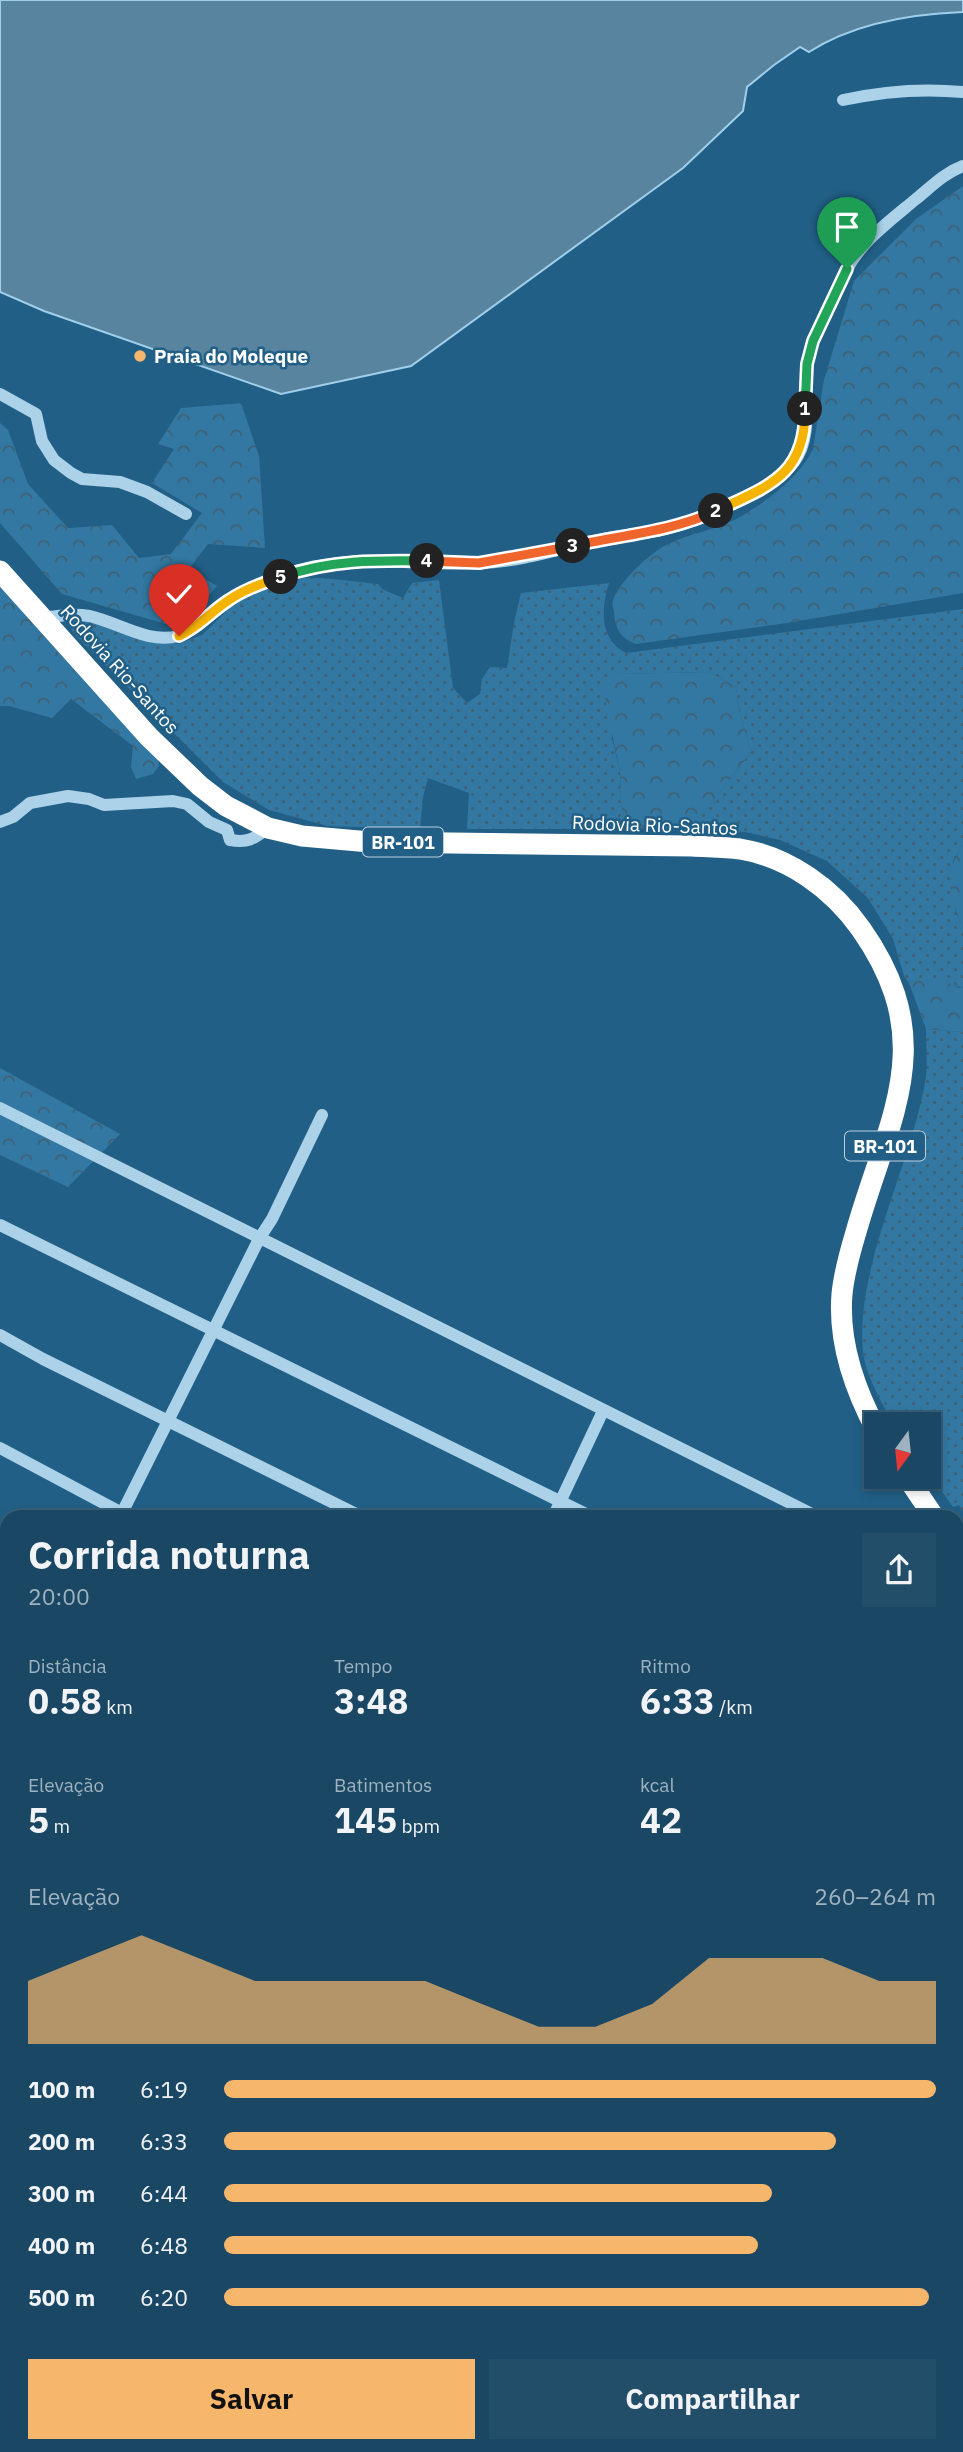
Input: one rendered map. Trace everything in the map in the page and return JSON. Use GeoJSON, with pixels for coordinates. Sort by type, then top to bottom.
{"type":"FeatureCollection","features":[{"type":"Feature","properties":{"kind":"highway","name":"Rodovia Rio-Santos"},"geometry":{"type":"LineString","coordinates":[[0,571],[149,737],[200,786],[226,806],[268,828],[302,836],[370,842],[741,849],[779,860],[813,880],[848,911],[875,948],[890,979],[900,1010],[905,1044],[902,1077],[892,1126],[861,1214],[842,1294],[849,1366],[858,1396],[867,1412]]}},
{"type":"Feature","properties":{"kind":"highway"},"geometry":{"type":"LineString","coordinates":[[915,1489],[929,1510]]}},
{"type":"Feature","properties":{"kind":"street"},"geometry":{"type":"LineString","coordinates":[[843,100],[883,91],[935,89],[963,92]]}},
{"type":"Feature","properties":{"kind":"street"},"geometry":{"type":"LineString","coordinates":[[43,618],[87,615],[142,634],[161,638],[179,636],[252,587],[299,570],[338,562],[375,560],[479,563],[508,559],[690,522],[744,497],[777,478],[794,462],[801,448],[806,432],[807,364],[813,341],[847,269],[875,233],[934,183],[963,166]]}},
{"type":"Feature","properties":{"kind":"street"},"geometry":{"type":"LineString","coordinates":[[0,394],[36,414],[42,441],[54,460],[71,473],[82,479],[120,482],[146,492],[186,514]]}},
{"type":"Feature","properties":{"kind":"street"},"geometry":{"type":"LineString","coordinates":[[193,808],[200,786]]}},
{"type":"Feature","properties":{"kind":"street"},"geometry":{"type":"LineString","coordinates":[[0,822],[13,817],[30,803],[68,796],[89,799],[104,805],[173,801],[187,804],[209,822],[227,830],[230,841],[254,840],[268,828]]}},
{"type":"Feature","properties":{"kind":"street"},"geometry":{"type":"LineString","coordinates":[[0,1108],[259,1240],[804,1510]]}},
{"type":"Feature","properties":{"kind":"street"},"geometry":{"type":"LineString","coordinates":[[127,1510],[322,1115]]}},
{"type":"Feature","properties":{"kind":"street"},"geometry":{"type":"LineString","coordinates":[[0,1225],[577,1510]]}},
{"type":"Feature","properties":{"kind":"street"},"geometry":{"type":"LineString","coordinates":[[0,1335],[348,1510]]}},
{"type":"Feature","properties":{"kind":"street"},"geometry":{"type":"LineString","coordinates":[[556,1510],[603,1411]]}},
{"type":"Feature","properties":{"kind":"street"},"geometry":{"type":"LineString","coordinates":[[0,1448],[113,1510]]}},
{"type":"Feature","properties":{"kind":"green space"},"geometry":{"type":"Polygon","coordinates":[[[963,186],[963,593],[787,623],[636,644],[626,639],[617,628],[613,602],[621,586],[636,569],[668,544],[721,526],[771,497],[807,460],[813,449],[824,380],[854,281],[916,219],[963,186]]]}},
{"type":"Feature","properties":{"kind":"green space"},"geometry":{"type":"Polygon","coordinates":[[[241,403],[259,456],[265,548],[208,544],[189,569],[217,586],[180,628],[62,594],[0,523],[0,423],[8,430],[28,484],[68,528],[112,525],[139,558],[171,554],[202,513],[152,483],[174,449],[158,444],[181,408],[241,403]]]}},
{"type":"Feature","properties":{"kind":"green space"},"geometry":{"type":"Polygon","coordinates":[[[0,574],[157,750],[159,766],[153,774],[136,779],[131,767],[133,746],[71,699],[52,718],[0,706],[0,574]]]}},
{"type":"Feature","properties":{"kind":"green space"},"geometry":{"type":"Polygon","coordinates":[[[303,578],[378,584],[382,589],[403,598],[412,583],[439,580],[453,688],[467,703],[480,694],[482,679],[490,667],[507,668],[521,593],[609,583],[604,603],[604,622],[611,640],[626,653],[963,609],[963,845],[953,861],[955,909],[963,929],[963,987],[933,979],[909,983],[904,976],[893,939],[868,898],[827,861],[780,840],[745,832],[679,829],[704,813],[751,752],[739,710],[736,687],[709,672],[615,674],[612,737],[620,772],[621,803],[627,829],[467,829],[469,793],[428,778],[420,829],[328,826],[269,810],[223,782],[74,634],[68,622],[76,617],[178,644],[202,635],[234,604],[264,589],[303,578]]]}},
{"type":"Feature","properties":{"kind":"green space"},"geometry":{"type":"Polygon","coordinates":[[[709,672],[736,687],[739,710],[751,752],[704,813],[679,829],[627,829],[621,803],[620,772],[603,689],[615,674],[709,672]]]}},
{"type":"Feature","properties":{"kind":"green space"},"geometry":{"type":"Polygon","coordinates":[[[963,845],[963,929],[952,896],[951,876],[952,866],[963,845]]]}},
{"type":"Feature","properties":{"kind":"green space"},"geometry":{"type":"Polygon","coordinates":[[[925,977],[963,987],[963,1032],[926,1029],[909,983],[925,977]]]}},
{"type":"Feature","properties":{"kind":"green space"},"geometry":{"type":"Polygon","coordinates":[[[926,1029],[963,1032],[963,1510],[959,1505],[953,1507],[940,1489],[942,1412],[887,1412],[875,1390],[863,1352],[867,1286],[925,1083],[926,1029]]]}},
{"type":"Feature","properties":{"kind":"green space"},"geometry":{"type":"Polygon","coordinates":[[[0,1068],[120,1134],[68,1187],[0,1155],[0,1068]]]}},
{"type":"Feature","properties":{"kind":"shaded area"},"geometry":{"type":"Polygon","coordinates":[[[0,0],[963,0],[963,12],[883,22],[845,34],[809,52],[800,47],[747,87],[743,111],[683,168],[411,366],[281,394],[44,311],[0,292],[0,0]]]}},
{"type":"Feature","properties":{"kind":"place","name":"Praia do Moleque"},"geometry":{"type":"Point","coordinates":[140,356]}},
{"type":"Feature","properties":{"kind":"route"},"geometry":{"type":"LineString","coordinates":[[179,636],[252,587],[299,570],[338,562],[375,560],[479,563],[508,559],[690,522],[744,497],[777,478],[794,462],[801,448],[806,432],[807,364],[813,341],[847,269]]}}]}
